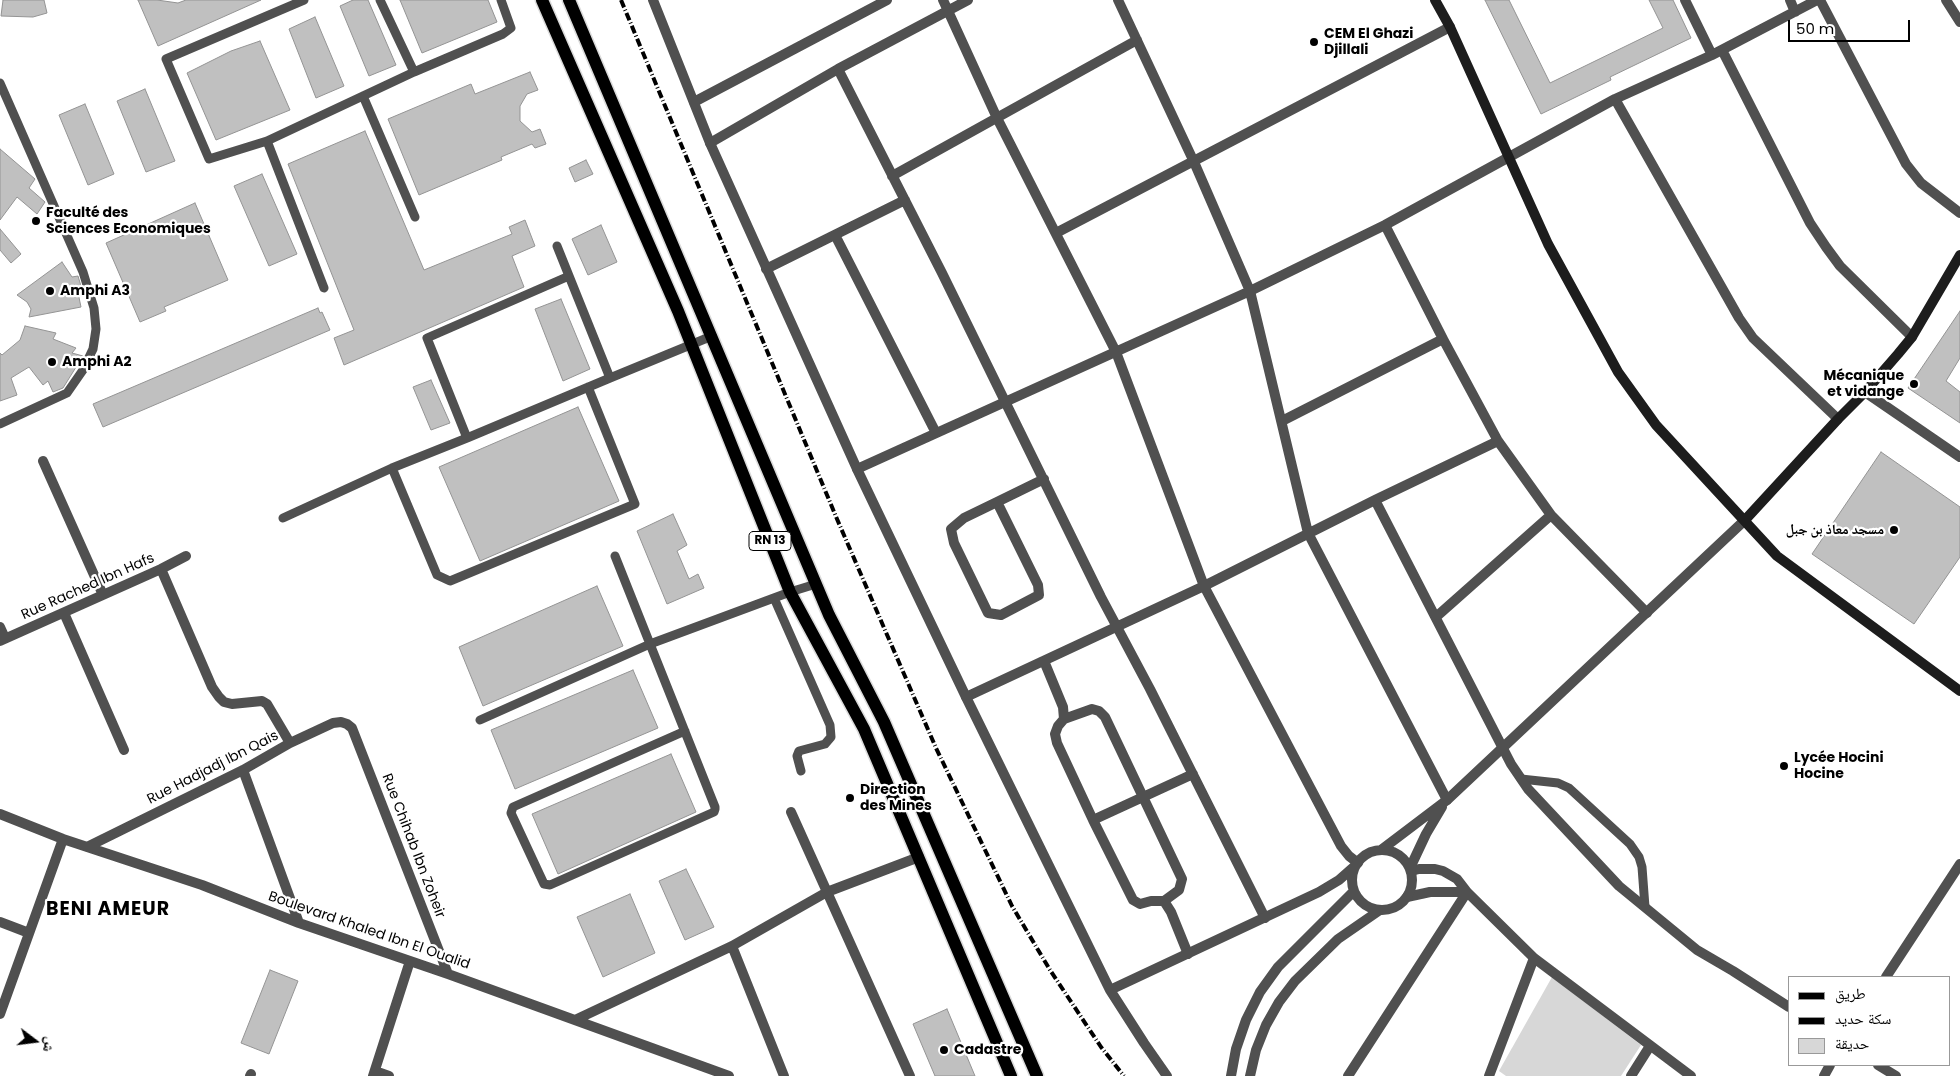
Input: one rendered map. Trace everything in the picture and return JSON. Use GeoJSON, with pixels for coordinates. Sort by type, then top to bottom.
{"type":"FeatureCollection","features":[{"type":"Feature","properties":{"kind":"main road","name":"RN 13"},"geometry":{"type":"LineString","coordinates":[[542,0],[678,311],[690,346],[790,592],[864,729],[1011,1076]]}},
{"type":"Feature","properties":{"kind":"main road","name":"RN 13"},"geometry":{"type":"LineString","coordinates":[[569,0],[829,615],[884,722],[1037,1076]]}},
{"type":"Feature","properties":{"kind":"main road"},"geometry":{"type":"LineString","coordinates":[[1435,0],[1450,27],[1548,244],[1618,372],[1656,425],[1777,556],[1960,691]]}},
{"type":"Feature","properties":{"kind":"main road"},"geometry":{"type":"LineString","coordinates":[[1745,520],[1838,419],[1866,392],[1912,337],[1960,255]]}},
{"type":"Feature","properties":{"kind":"street"},"geometry":{"type":"LineString","coordinates":[[653,0],[710,143],[857,469],[966,697],[1110,990],[1167,1076]]}},
{"type":"Feature","properties":{"kind":"street"},"geometry":{"type":"LineString","coordinates":[[694,102],[887,0]]}},
{"type":"Feature","properties":{"kind":"street"},"geometry":{"type":"LineString","coordinates":[[943,0],[997,118],[1116,352],[1204,586],[1341,846],[1357,864]]}},
{"type":"Feature","properties":{"kind":"street"},"geometry":{"type":"LineString","coordinates":[[710,143],[838,69],[968,0]]}},
{"type":"Feature","properties":{"kind":"street"},"geometry":{"type":"LineString","coordinates":[[1118,0],[1194,162],[1250,291],[1308,533],[1447,800]]}},
{"type":"Feature","properties":{"kind":"street"},"geometry":{"type":"LineString","coordinates":[[1685,0],[1717,53],[1810,223],[1826,247],[1846,273],[1912,337]]}},
{"type":"Feature","properties":{"kind":"street"},"geometry":{"type":"LineString","coordinates":[[1790,0],[1795,12]]}},
{"type":"Feature","properties":{"kind":"street"},"geometry":{"type":"LineString","coordinates":[[857,469],[1250,291],[1385,225],[1615,99],[1717,53],[1819,0],[1906,164],[1921,183],[1960,213]]}},
{"type":"Feature","properties":{"kind":"street"},"geometry":{"type":"LineString","coordinates":[[1946,0],[1960,22]]}},
{"type":"Feature","properties":{"kind":"street"},"geometry":{"type":"LineString","coordinates":[[1056,234],[1450,27]]}},
{"type":"Feature","properties":{"kind":"street"},"geometry":{"type":"LineString","coordinates":[[892,176],[1137,40]]}},
{"type":"Feature","properties":{"kind":"street"},"geometry":{"type":"LineString","coordinates":[[838,69],[1044,478],[1116,627],[1193,774],[1265,918]]}},
{"type":"Feature","properties":{"kind":"street"},"geometry":{"type":"LineString","coordinates":[[1615,99],[1739,318],[1753,338],[1838,419]]}},
{"type":"Feature","properties":{"kind":"street"},"geometry":{"type":"LineString","coordinates":[[766,269],[905,200]]}},
{"type":"Feature","properties":{"kind":"street"},"geometry":{"type":"LineString","coordinates":[[1385,225],[1498,441],[1551,515],[1647,613]]}},
{"type":"Feature","properties":{"kind":"street"},"geometry":{"type":"LineString","coordinates":[[835,234],[936,433]]}},
{"type":"Feature","properties":{"kind":"street"},"geometry":{"type":"LineString","coordinates":[[1282,421],[1443,339]]}},
{"type":"Feature","properties":{"kind":"street"},"geometry":{"type":"LineString","coordinates":[[1866,392],[1960,457]]}},
{"type":"Feature","properties":{"kind":"street"},"geometry":{"type":"LineString","coordinates":[[966,697],[1204,586],[1308,533],[1498,441]]}},
{"type":"Feature","properties":{"kind":"street"},"geometry":{"type":"LineString","coordinates":[[44,461],[104,595]]}},
{"type":"Feature","properties":{"kind":"street"},"geometry":{"type":"LineString","coordinates":[[997,502],[1038,586],[1039,595],[1001,615],[988,613],[954,543],[951,529],[964,518],[1044,478]]}},
{"type":"Feature","properties":{"kind":"street"},"geometry":{"type":"LineString","coordinates":[[1375,500],[1503,748],[1528,789],[1619,886],[1697,950],[1788,1007]]}},
{"type":"Feature","properties":{"kind":"street"},"geometry":{"type":"LineString","coordinates":[[1436,618],[1551,515]]}},
{"type":"Feature","properties":{"kind":"street"},"geometry":{"type":"LineString","coordinates":[[1110,990],[1319,892],[1339,880],[1364,856],[1381,850],[1447,800],[1745,520]]}},
{"type":"Feature","properties":{"kind":"street","name":"Rue Rached Ibn Hafs"},"geometry":{"type":"LineString","coordinates":[[3,640],[161,570],[186,556]]}},
{"type":"Feature","properties":{"kind":"street"},"geometry":{"type":"LineString","coordinates":[[161,570],[212,686],[219,697],[224,702],[232,704],[262,701],[267,704],[290,743]]}},
{"type":"Feature","properties":{"kind":"street"},"geometry":{"type":"LineString","coordinates":[[64,613],[124,750]]}},
{"type":"Feature","properties":{"kind":"street"},"geometry":{"type":"LineString","coordinates":[[0,628],[3,640]]}},
{"type":"Feature","properties":{"kind":"street"},"geometry":{"type":"LineString","coordinates":[[1044,661],[1063,707],[1064,719]]}},
{"type":"Feature","properties":{"kind":"street"},"geometry":{"type":"LineString","coordinates":[[1092,709],[1099,711],[1105,717],[1142,797],[1182,879],[1179,890],[1164,901],[1140,904],[1133,900],[1056,743],[1055,734],[1058,726],[1064,719],[1092,709]]}},
{"type":"Feature","properties":{"kind":"street","name":"Rue Hadjadj Ibn Qais"},"geometry":{"type":"LineString","coordinates":[[87,847],[332,723],[341,722],[352,728]]}},
{"type":"Feature","properties":{"kind":"street","name":"Rue Chihab Ibn Zoheir"},"geometry":{"type":"LineString","coordinates":[[352,728],[448,974]]}},
{"type":"Feature","properties":{"kind":"street"},"geometry":{"type":"LineString","coordinates":[[242,770],[299,923]]}},
{"type":"Feature","properties":{"kind":"street"},"geometry":{"type":"LineString","coordinates":[[1093,820],[1193,774]]}},
{"type":"Feature","properties":{"kind":"street"},"geometry":{"type":"LineString","coordinates":[[1410,870],[1426,834],[1447,800]]}},
{"type":"Feature","properties":{"kind":"street"},"geometry":{"type":"LineString","coordinates":[[791,812],[910,1076]]}},
{"type":"Feature","properties":{"kind":"street","name":"Boulevard Khaled Ibn El Oualid"},"geometry":{"type":"LineString","coordinates":[[0,814],[63,839],[202,885],[299,923],[448,974],[728,1076]]}},
{"type":"Feature","properties":{"kind":"street"},"geometry":{"type":"LineString","coordinates":[[0,1014],[63,839]]}},
{"type":"Feature","properties":{"kind":"street"},"geometry":{"type":"LineString","coordinates":[[1357,864],[1352,879],[1353,888],[1364,904],[1380,910],[1390,910],[1400,905],[1407,897],[1412,880],[1410,870],[1398,855],[1390,851],[1381,850]]}},
{"type":"Feature","properties":{"kind":"street"},"geometry":{"type":"LineString","coordinates":[[575,1020],[732,946],[827,892],[919,858]]}},
{"type":"Feature","properties":{"kind":"street"},"geometry":{"type":"LineString","coordinates":[[1887,976],[1960,864]]}},
{"type":"Feature","properties":{"kind":"street"},"geometry":{"type":"LineString","coordinates":[[1410,870],[1427,868],[1443,871],[1457,879],[1467,892],[1534,958],[1691,1076]]}},
{"type":"Feature","properties":{"kind":"street"},"geometry":{"type":"LineString","coordinates":[[1319,892],[1353,888]]}},
{"type":"Feature","properties":{"kind":"street"},"geometry":{"type":"LineString","coordinates":[[1231,1076],[1236,1049],[1246,1020],[1260,992],[1278,967],[1353,888]]}},
{"type":"Feature","properties":{"kind":"street"},"geometry":{"type":"LineString","coordinates":[[1407,897],[1430,892],[1467,892]]}},
{"type":"Feature","properties":{"kind":"street"},"geometry":{"type":"LineString","coordinates":[[1348,1076],[1467,892]]}},
{"type":"Feature","properties":{"kind":"street"},"geometry":{"type":"LineString","coordinates":[[1164,901],[1171,912],[1188,954]]}},
{"type":"Feature","properties":{"kind":"street"},"geometry":{"type":"LineString","coordinates":[[1250,1076],[1256,1050],[1266,1025],[1295,981],[1338,939],[1380,910]]}},
{"type":"Feature","properties":{"kind":"street"},"geometry":{"type":"LineString","coordinates":[[0,922],[29,933]]}},
{"type":"Feature","properties":{"kind":"street"},"geometry":{"type":"LineString","coordinates":[[732,946],[784,1076]]}},
{"type":"Feature","properties":{"kind":"street"},"geometry":{"type":"LineString","coordinates":[[1493,1074],[1534,958]]}},
{"type":"Feature","properties":{"kind":"street"},"geometry":{"type":"LineString","coordinates":[[389,1076],[374,1073],[410,961]]}},
{"type":"Feature","properties":{"kind":"street"},"geometry":{"type":"LineString","coordinates":[[1630,1076],[1650,1046]]}},
{"type":"Feature","properties":{"kind":"street"},"geometry":{"type":"LineString","coordinates":[[1880,1066],[1896,1076]]}},
{"type":"Feature","properties":{"kind":"lane"},"geometry":{"type":"LineString","coordinates":[[304,0],[166,59],[209,159],[267,141],[414,72],[503,34],[511,28],[501,0]]}},
{"type":"Feature","properties":{"kind":"lane"},"geometry":{"type":"LineString","coordinates":[[380,0],[414,72]]}},
{"type":"Feature","properties":{"kind":"lane"},"geometry":{"type":"LineString","coordinates":[[0,83],[83,272],[94,308],[96,329],[93,349],[84,370],[67,393],[0,424]]}},
{"type":"Feature","properties":{"kind":"lane"},"geometry":{"type":"LineString","coordinates":[[363,96],[415,217]]}},
{"type":"Feature","properties":{"kind":"lane"},"geometry":{"type":"LineString","coordinates":[[267,141],[324,288]]}},
{"type":"Feature","properties":{"kind":"lane"},"geometry":{"type":"LineString","coordinates":[[557,246],[610,378]]}},
{"type":"Feature","properties":{"kind":"lane"},"geometry":{"type":"LineString","coordinates":[[467,438],[428,338],[569,276]]}},
{"type":"Feature","properties":{"kind":"lane"},"geometry":{"type":"LineString","coordinates":[[283,518],[392,468],[712,336]]}},
{"type":"Feature","properties":{"kind":"lane"},"geometry":{"type":"LineString","coordinates":[[392,468],[437,575],[450,581],[635,504],[588,388]]}},
{"type":"Feature","properties":{"kind":"lane"},"geometry":{"type":"LineString","coordinates":[[615,556],[685,731],[715,807],[714,811],[550,885],[544,884],[511,813],[513,807],[685,731]]}},
{"type":"Feature","properties":{"kind":"lane"},"geometry":{"type":"LineString","coordinates":[[480,720],[650,644],[816,584]]}},
{"type":"Feature","properties":{"kind":"lane"},"geometry":{"type":"LineString","coordinates":[[774,598],[830,725],[831,737],[825,744],[799,751],[797,756],[801,770]]}},
{"type":"Feature","properties":{"kind":"lane"},"geometry":{"type":"LineString","coordinates":[[1521,779],[1558,783],[1569,788],[1630,844],[1639,857],[1642,867],[1645,907]]}},
{"type":"Feature","properties":{"kind":"green space"},"geometry":{"type":"Polygon","coordinates":[[[1552,977],[1641,1045],[1621,1076],[1506,1076],[1499,1071],[1552,977]]]}},
{"type":"Feature","properties":{"kind":"building"},"geometry":{"type":"Polygon","coordinates":[[[3,0],[44,0],[47,13],[33,17],[1,16],[3,0]]]}},
{"type":"Feature","properties":{"kind":"building"},"geometry":{"type":"Polygon","coordinates":[[[138,0],[178,3],[186,0],[261,0],[158,46],[138,0]]]}},
{"type":"Feature","properties":{"kind":"building"},"geometry":{"type":"Polygon","coordinates":[[[353,0],[368,0],[396,65],[369,76],[340,6],[353,0]]]}},
{"type":"Feature","properties":{"kind":"building"},"geometry":{"type":"Polygon","coordinates":[[[400,0],[488,0],[497,22],[422,53],[400,0]]]}},
{"type":"Feature","properties":{"kind":"building"},"geometry":{"type":"Polygon","coordinates":[[[1485,0],[1509,0],[1550,83],[1663,28],[1649,0],[1673,0],[1691,38],[1610,77],[1611,80],[1541,114],[1485,0]]]}},
{"type":"Feature","properties":{"kind":"building"},"geometry":{"type":"Polygon","coordinates":[[[315,17],[344,86],[316,98],[289,29],[315,17]]]}},
{"type":"Feature","properties":{"kind":"building"},"geometry":{"type":"Polygon","coordinates":[[[260,41],[290,110],[216,140],[187,73],[231,51],[260,41]]]}},
{"type":"Feature","properties":{"kind":"building"},"geometry":{"type":"Polygon","coordinates":[[[530,72],[538,90],[527,94],[520,106],[520,121],[532,132],[540,129],[546,144],[535,148],[532,144],[501,157],[502,160],[419,195],[388,119],[471,84],[475,94],[530,72]]]}},
{"type":"Feature","properties":{"kind":"building"},"geometry":{"type":"Polygon","coordinates":[[[145,89],[175,161],[146,172],[117,101],[145,89]]]}},
{"type":"Feature","properties":{"kind":"building"},"geometry":{"type":"Polygon","coordinates":[[[85,104],[114,174],[88,185],[59,115],[85,104]]]}},
{"type":"Feature","properties":{"kind":"building"},"geometry":{"type":"Polygon","coordinates":[[[365,131],[424,270],[512,234],[509,227],[525,220],[535,246],[512,256],[524,287],[344,365],[334,338],[354,330],[288,164],[365,131]]]}},
{"type":"Feature","properties":{"kind":"building"},"geometry":{"type":"Polygon","coordinates":[[[0,149],[35,179],[29,188],[45,202],[37,214],[17,197],[0,220],[0,149]]]}},
{"type":"Feature","properties":{"kind":"building"},"geometry":{"type":"Polygon","coordinates":[[[586,160],[593,174],[575,182],[569,168],[586,160]]]}},
{"type":"Feature","properties":{"kind":"building"},"geometry":{"type":"Polygon","coordinates":[[[262,174],[297,254],[269,266],[234,186],[262,174]]]}},
{"type":"Feature","properties":{"kind":"building"},"geometry":{"type":"Polygon","coordinates":[[[195,203],[228,280],[164,307],[166,311],[140,322],[106,243],[195,203]]]}},
{"type":"Feature","properties":{"kind":"building"},"geometry":{"type":"Polygon","coordinates":[[[601,225],[617,262],[588,275],[572,239],[601,225]]]}},
{"type":"Feature","properties":{"kind":"building"},"geometry":{"type":"Polygon","coordinates":[[[0,229],[21,254],[11,263],[0,250],[0,229]]]}},
{"type":"Feature","properties":{"kind":"building","name":"Amphi A3"},"geometry":{"type":"Polygon","coordinates":[[[62,262],[72,277],[78,276],[81,286],[77,288],[81,307],[29,317],[31,309],[27,302],[17,295],[62,262]]]}},
{"type":"Feature","properties":{"kind":"building"},"geometry":{"type":"Polygon","coordinates":[[[561,299],[590,369],[563,381],[535,309],[561,299]]]}},
{"type":"Feature","properties":{"kind":"building"},"geometry":{"type":"Polygon","coordinates":[[[318,308],[320,313],[322,312],[330,330],[103,427],[93,404],[318,308]]]}},
{"type":"Feature","properties":{"kind":"building"},"geometry":{"type":"Polygon","coordinates":[[[1960,311],[1960,358],[1946,381],[1960,392],[1960,423],[1908,388],[1960,311]]]}},
{"type":"Feature","properties":{"kind":"building","name":"Amphi A2"},"geometry":{"type":"Polygon","coordinates":[[[25,326],[56,333],[53,339],[76,348],[72,353],[83,356],[63,388],[53,392],[48,381],[43,385],[29,367],[11,378],[17,395],[0,401],[0,353],[2,355],[20,340],[25,326]]]}},
{"type":"Feature","properties":{"kind":"building"},"geometry":{"type":"Polygon","coordinates":[[[431,380],[450,423],[431,430],[413,387],[431,380]]]}},
{"type":"Feature","properties":{"kind":"building"},"geometry":{"type":"Polygon","coordinates":[[[578,407],[619,501],[480,561],[439,467],[578,407]]]}},
{"type":"Feature","properties":{"kind":"building","name":"مسجد معاذ بن جبل"},"geometry":{"type":"Polygon","coordinates":[[[1881,452],[1960,507],[1960,557],[1914,624],[1812,554],[1881,452]]]}},
{"type":"Feature","properties":{"kind":"building"},"geometry":{"type":"Polygon","coordinates":[[[673,514],[687,545],[677,551],[689,579],[698,574],[704,588],[667,604],[637,531],[673,514]]]}},
{"type":"Feature","properties":{"kind":"building"},"geometry":{"type":"Polygon","coordinates":[[[597,586],[623,646],[483,706],[459,647],[597,586]]]}},
{"type":"Feature","properties":{"kind":"building"},"geometry":{"type":"Polygon","coordinates":[[[633,670],[658,728],[515,789],[491,730],[633,670]]]}},
{"type":"Feature","properties":{"kind":"building"},"geometry":{"type":"Polygon","coordinates":[[[671,754],[696,812],[558,874],[532,814],[671,754]]]}},
{"type":"Feature","properties":{"kind":"building"},"geometry":{"type":"Polygon","coordinates":[[[686,869],[714,927],[685,940],[659,881],[686,869]]]}},
{"type":"Feature","properties":{"kind":"building"},"geometry":{"type":"Polygon","coordinates":[[[630,894],[655,953],[603,977],[577,917],[630,894]]]}},
{"type":"Feature","properties":{"kind":"building"},"geometry":{"type":"Polygon","coordinates":[[[270,970],[298,981],[269,1054],[241,1043],[270,970]]]}},
{"type":"Feature","properties":{"kind":"building","name":"Cadastre"},"geometry":{"type":"Polygon","coordinates":[[[947,1009],[975,1076],[935,1076],[913,1024],[947,1009]]]}},
{"type":"Feature","properties":{"kind":"railway"},"geometry":{"type":"LineString","coordinates":[[621,0],[837,519],[936,748],[1012,906],[1050,970],[1101,1047],[1124,1076]]}},
{"type":"Feature","properties":{"kind":"place","name":"CEM El Ghazi Djillali"},"geometry":{"type":"Point","coordinates":[1314,42]}},
{"type":"Feature","properties":{"kind":"place","name":"Faculté des Sciences Economiques"},"geometry":{"type":"Point","coordinates":[36,221]}},
{"type":"Feature","properties":{"kind":"place","name":"Amphi A3"},"geometry":{"type":"Point","coordinates":[50,291]}},
{"type":"Feature","properties":{"kind":"place","name":"Amphi A2"},"geometry":{"type":"Point","coordinates":[52,362]}},
{"type":"Feature","properties":{"kind":"place","name":"Mécanique et vidange"},"geometry":{"type":"Point","coordinates":[1914,384]}},
{"type":"Feature","properties":{"kind":"place","name":"مسجد معاذ بن جبل"},"geometry":{"type":"Point","coordinates":[1894,530]}},
{"type":"Feature","properties":{"kind":"place","name":"Lycée Hocini Hocine"},"geometry":{"type":"Point","coordinates":[1784,766]}},
{"type":"Feature","properties":{"kind":"place","name":"Direction des Mines"},"geometry":{"type":"Point","coordinates":[850,798]}},
{"type":"Feature","properties":{"kind":"place","name":"Cadastre"},"geometry":{"type":"Point","coordinates":[944,1050]}},
{"type":"Feature","properties":{"kind":"district","name":"BENI AMEUR"},"geometry":{"type":"Point","coordinates":[108,910]}}]}
